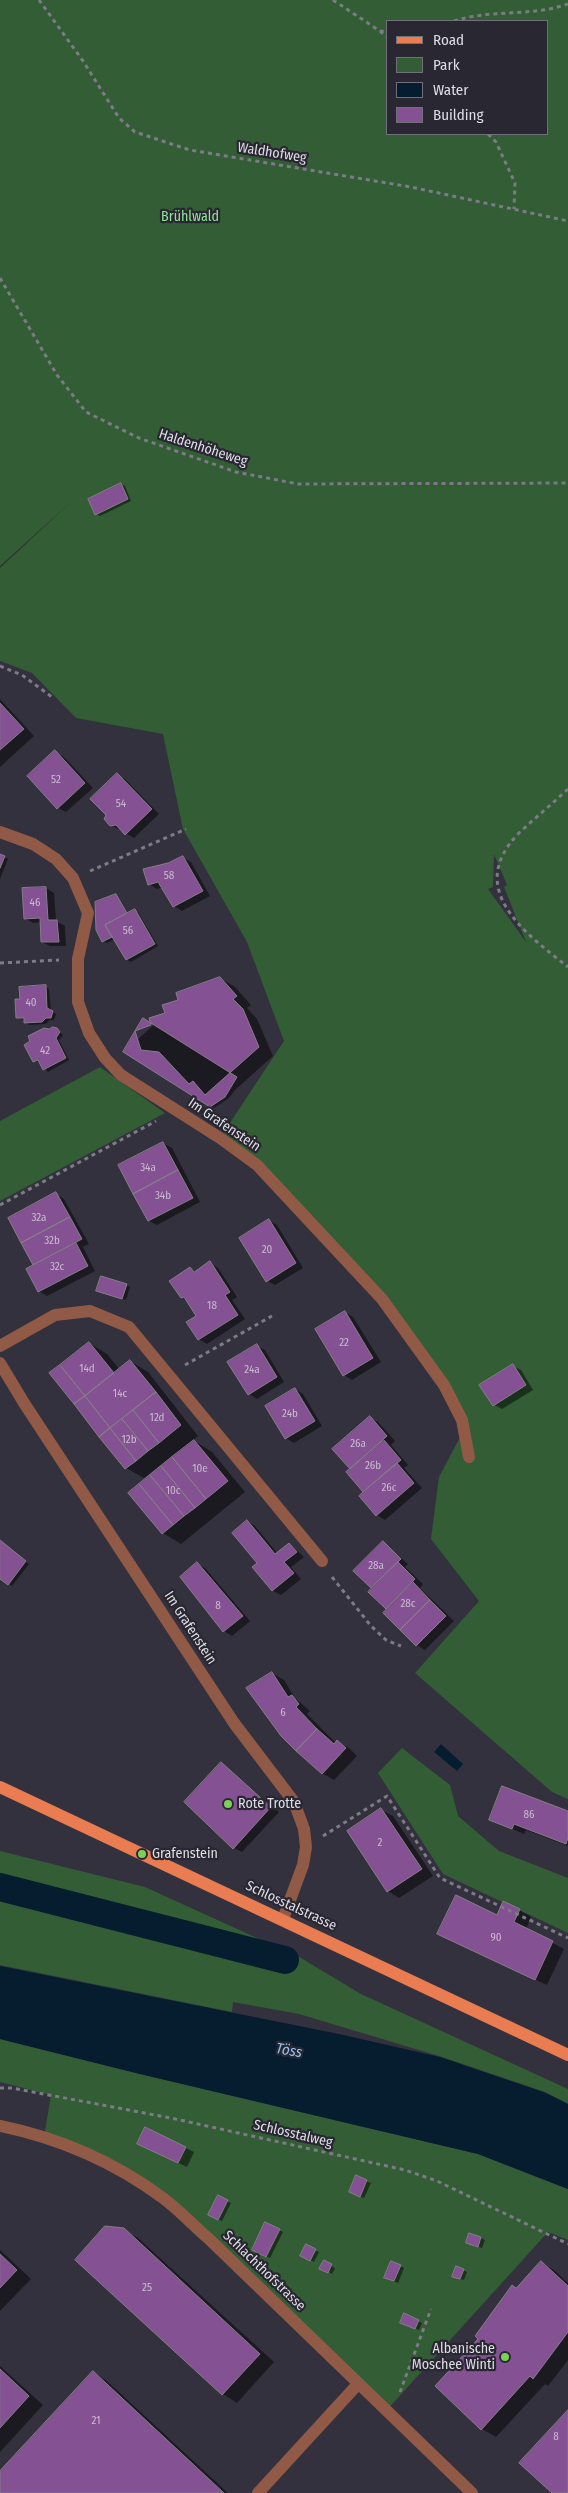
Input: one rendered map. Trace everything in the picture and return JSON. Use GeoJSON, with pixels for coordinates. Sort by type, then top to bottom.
{"type":"FeatureCollection","features":[{"type":"Feature","properties":{"kind":"main road","name":"Schlosstalstrasse"},"geometry":{"type":"LineString","coordinates":[[0,1787],[568,2055]]}},
{"type":"Feature","properties":{"kind":"street","name":"Im Grafenstein"},"geometry":{"type":"LineString","coordinates":[[0,832],[41,849],[56,859],[73,878],[88,912],[78,959],[78,1002],[94,1042],[105,1058],[121,1075],[257,1165],[382,1299],[444,1385],[462,1420],[469,1457]]}},
{"type":"Feature","properties":{"kind":"street"},"geometry":{"type":"LineString","coordinates":[[0,1346],[55,1315],[90,1311],[129,1327],[322,1561]]}},
{"type":"Feature","properties":{"kind":"street","name":"Im Grafenstein"},"geometry":{"type":"LineString","coordinates":[[0,1362],[24,1403],[234,1723],[294,1802],[304,1829],[306,1847],[303,1865],[283,1919]]}},
{"type":"Feature","properties":{"kind":"street","name":"Schlachthofstrasse"},"geometry":{"type":"LineString","coordinates":[[0,2126],[67,2144],[110,2166],[164,2198],[208,2238],[472,2493]]}},
{"type":"Feature","properties":{"kind":"street"},"geometry":{"type":"LineString","coordinates":[[258,2493],[358,2384]]}},
{"type":"Feature","properties":{"kind":"path","name":"Waldhofweg"},"geometry":{"type":"LineString","coordinates":[[39,0],[83,61],[119,118],[136,132],[190,150],[411,187],[568,221]]}},
{"type":"Feature","properties":{"kind":"path"},"geometry":{"type":"LineString","coordinates":[[333,0],[386,36]]}},
{"type":"Feature","properties":{"kind":"path"},"geometry":{"type":"LineString","coordinates":[[458,20],[468,17],[549,11],[568,4]]}},
{"type":"Feature","properties":{"kind":"path"},"geometry":{"type":"LineString","coordinates":[[380,31],[386,32]]}},
{"type":"Feature","properties":{"kind":"path"},"geometry":{"type":"LineString","coordinates":[[489,135],[496,142],[515,183],[514,209]]}},
{"type":"Feature","properties":{"kind":"path","name":"Haldenhöheweg"},"geometry":{"type":"LineString","coordinates":[[0,278],[57,375],[86,412],[139,438],[236,472],[298,484],[568,483]]}},
{"type":"Feature","properties":{"kind":"path"},"geometry":{"type":"LineString","coordinates":[[0,666],[22,675],[52,697]]}},
{"type":"Feature","properties":{"kind":"path"},"geometry":{"type":"LineString","coordinates":[[568,790],[518,834],[504,853],[497,870],[499,896],[507,912],[535,941],[568,967]]}},
{"type":"Feature","properties":{"kind":"path"},"geometry":{"type":"LineString","coordinates":[[73,878],[186,829]]}},
{"type":"Feature","properties":{"kind":"path"},"geometry":{"type":"LineString","coordinates":[[0,963],[78,959]]}},
{"type":"Feature","properties":{"kind":"path"},"geometry":{"type":"LineString","coordinates":[[0,1205],[175,1111]]}},
{"type":"Feature","properties":{"kind":"path"},"geometry":{"type":"LineString","coordinates":[[169,1374],[272,1316]]}},
{"type":"Feature","properties":{"kind":"path"},"geometry":{"type":"LineString","coordinates":[[334,1581],[386,1640],[402,1646]]}},
{"type":"Feature","properties":{"kind":"path"},"geometry":{"type":"LineString","coordinates":[[306,1847],[387,1796],[440,1878],[568,1938]]}},
{"type":"Feature","properties":{"kind":"path","name":"Schlosstalweg"},"geometry":{"type":"LineString","coordinates":[[0,2088],[12,2088],[171,2118],[405,2170],[438,2181],[568,2244]]}},
{"type":"Feature","properties":{"kind":"path"},"geometry":{"type":"LineString","coordinates":[[400,2392],[431,2309]]}},
{"type":"Feature","properties":{"kind":"green space","name":"Brühlwald"},"geometry":{"type":"Polygon","coordinates":[[[0,0],[568,0],[568,1799],[552,1792],[415,1673],[479,1601],[431,1539],[439,1477],[467,1424],[382,1299],[282,1190],[220,1138],[284,1041],[247,942],[183,829],[163,734],[76,718],[32,673],[0,661],[0,568],[72,501],[0,566],[0,0]],[[494,854],[493,887],[488,889],[526,942],[504,887],[507,885],[494,854]]]}},
{"type":"Feature","properties":{"kind":"green space"},"geometry":{"type":"Polygon","coordinates":[[[100,1067],[165,1113],[0,1201],[0,1121],[100,1067]]]}},
{"type":"Feature","properties":{"kind":"green space"},"geometry":{"type":"Polygon","coordinates":[[[402,1748],[450,1785],[458,1816],[499,1851],[568,1878],[568,1933],[443,1874],[378,1773],[402,1748]]]}},
{"type":"Feature","properties":{"kind":"green space"},"geometry":{"type":"Polygon","coordinates":[[[0,1851],[145,1887],[301,1958],[361,1994],[568,2089],[568,2104],[545,2092],[439,2056],[299,2014],[233,2002],[232,2012],[0,1965],[0,1851]]]}},
{"type":"Feature","properties":{"kind":"green space"},"geometry":{"type":"Polygon","coordinates":[[[0,2039],[478,2154],[568,2189],[568,2240],[548,2232],[386,2411],[164,2198],[44,2137],[51,2095],[0,2082],[0,2039]]]}},
{"type":"Feature","properties":{"kind":"water"},"geometry":{"type":"Polygon","coordinates":[[[441,1744],[463,1764],[457,1771],[434,1752],[441,1744]]]}},
{"type":"Feature","properties":{"kind":"water","name":"Töss"},"geometry":{"type":"Polygon","coordinates":[[[0,1966],[339,2034],[440,2057],[546,2093],[568,2104],[568,2189],[478,2154],[0,2039],[0,1966]]]}},
{"type":"Feature","properties":{"kind":"building"},"geometry":{"type":"Polygon","coordinates":[[[121,483],[128,499],[95,515],[88,499],[121,483]]]}},
{"type":"Feature","properties":{"kind":"building"},"geometry":{"type":"Polygon","coordinates":[[[0,703],[24,729],[0,750],[0,703]]]}},
{"type":"Feature","properties":{"kind":"building"},"geometry":{"type":"Polygon","coordinates":[[[55,750],[85,783],[57,809],[27,776],[55,750]]]}},
{"type":"Feature","properties":{"kind":"building"},"geometry":{"type":"Polygon","coordinates":[[[117,773],[152,809],[125,835],[116,825],[110,826],[104,819],[106,815],[90,799],[117,773]]]}},
{"type":"Feature","properties":{"kind":"building"},"geometry":{"type":"Polygon","coordinates":[[[0,854],[5,856],[0,868],[0,854]]]}},
{"type":"Feature","properties":{"kind":"building"},"geometry":{"type":"Polygon","coordinates":[[[183,856],[203,891],[173,907],[158,882],[148,885],[143,869],[168,863],[183,856]]]}},
{"type":"Feature","properties":{"kind":"building"},"geometry":{"type":"Polygon","coordinates":[[[46,887],[48,920],[57,920],[59,942],[41,942],[40,918],[24,919],[22,888],[46,887]]]}},
{"type":"Feature","properties":{"kind":"building"},"geometry":{"type":"Polygon","coordinates":[[[116,894],[127,913],[105,925],[112,937],[102,942],[96,930],[95,902],[116,894]]]}},
{"type":"Feature","properties":{"kind":"building"},"geometry":{"type":"Polygon","coordinates":[[[135,909],[155,944],[126,960],[105,925],[135,909]]]}},
{"type":"Feature","properties":{"kind":"building"},"geometry":{"type":"Polygon","coordinates":[[[220,977],[237,996],[233,999],[243,1009],[259,1047],[205,1095],[193,1081],[189,1084],[159,1052],[141,1050],[135,1031],[151,1025],[149,1018],[165,1013],[162,1005],[178,1000],[176,993],[220,977]]]}},
{"type":"Feature","properties":{"kind":"building"},"geometry":{"type":"Polygon","coordinates":[[[46,985],[47,1008],[53,1011],[51,1018],[46,1018],[42,1022],[24,1023],[24,1018],[16,1018],[15,999],[20,999],[19,987],[46,985]]]}},
{"type":"Feature","properties":{"kind":"building"},"geometry":{"type":"Polygon","coordinates":[[[143,1018],[237,1077],[225,1097],[210,1107],[123,1052],[143,1018]]]}},
{"type":"Feature","properties":{"kind":"building"},"geometry":{"type":"Polygon","coordinates":[[[44,1028],[49,1029],[57,1028],[60,1032],[56,1038],[66,1058],[43,1070],[38,1060],[33,1062],[24,1045],[30,1041],[28,1036],[44,1028]]]}},
{"type":"Feature","properties":{"kind":"building"},"geometry":{"type":"Polygon","coordinates":[[[163,1142],[178,1170],[133,1194],[118,1165],[163,1142]]]}},
{"type":"Feature","properties":{"kind":"building"},"geometry":{"type":"Polygon","coordinates":[[[178,1170],[193,1198],[148,1221],[133,1194],[178,1170]]]}},
{"type":"Feature","properties":{"kind":"building"},"geometry":{"type":"Polygon","coordinates":[[[56,1192],[70,1217],[21,1243],[8,1218],[56,1192]]]}},
{"type":"Feature","properties":{"kind":"building"},"geometry":{"type":"Polygon","coordinates":[[[70,1217],[82,1239],[33,1265],[21,1243],[70,1217]]]}},
{"type":"Feature","properties":{"kind":"building"},"geometry":{"type":"Polygon","coordinates":[[[269,1219],[296,1263],[266,1282],[239,1238],[269,1219]]]}},
{"type":"Feature","properties":{"kind":"building"},"geometry":{"type":"Polygon","coordinates":[[[76,1243],[88,1266],[38,1292],[26,1269],[76,1243]]]}},
{"type":"Feature","properties":{"kind":"building"},"geometry":{"type":"Polygon","coordinates":[[[210,1261],[230,1292],[225,1295],[238,1315],[198,1340],[186,1322],[196,1316],[184,1297],[181,1298],[169,1281],[190,1267],[194,1272],[210,1261]]]}},
{"type":"Feature","properties":{"kind":"building"},"geometry":{"type":"Polygon","coordinates":[[[101,1276],[127,1284],[122,1299],[96,1291],[101,1276]]]}},
{"type":"Feature","properties":{"kind":"building"},"geometry":{"type":"Polygon","coordinates":[[[345,1311],[373,1358],[343,1376],[315,1329],[345,1311]]]}},
{"type":"Feature","properties":{"kind":"building"},"geometry":{"type":"Polygon","coordinates":[[[89,1342],[114,1373],[85,1396],[60,1365],[89,1342]]]}},
{"type":"Feature","properties":{"kind":"building"},"geometry":{"type":"Polygon","coordinates":[[[257,1344],[277,1377],[248,1395],[227,1362],[257,1344]]]}},
{"type":"Feature","properties":{"kind":"building"},"geometry":{"type":"Polygon","coordinates":[[[130,1360],[156,1392],[110,1428],[85,1396],[130,1360]]]}},
{"type":"Feature","properties":{"kind":"building"},"geometry":{"type":"Polygon","coordinates":[[[513,1364],[526,1385],[493,1406],[479,1385],[513,1364]]]}},
{"type":"Feature","properties":{"kind":"building"},"geometry":{"type":"Polygon","coordinates":[[[60,1365],[85,1396],[74,1404],[49,1373],[60,1365]]]}},
{"type":"Feature","properties":{"kind":"building"},"geometry":{"type":"Polygon","coordinates":[[[295,1388],[315,1421],[285,1439],[265,1406],[295,1388]]]}},
{"type":"Feature","properties":{"kind":"building"},"geometry":{"type":"Polygon","coordinates":[[[156,1392],[181,1425],[159,1443],[133,1410],[156,1392]]]}},
{"type":"Feature","properties":{"kind":"building"},"geometry":{"type":"Polygon","coordinates":[[[85,1396],[110,1428],[99,1437],[74,1404],[85,1396]]]}},
{"type":"Feature","properties":{"kind":"building"},"geometry":{"type":"Polygon","coordinates":[[[133,1410],[159,1443],[148,1451],[122,1419],[133,1410]]]}},
{"type":"Feature","properties":{"kind":"building"},"geometry":{"type":"Polygon","coordinates":[[[370,1416],[387,1436],[350,1469],[332,1449],[370,1416]]]}},
{"type":"Feature","properties":{"kind":"building"},"geometry":{"type":"Polygon","coordinates":[[[122,1419],[148,1451],[136,1461],[110,1428],[122,1419]]]}},
{"type":"Feature","properties":{"kind":"building"},"geometry":{"type":"Polygon","coordinates":[[[110,1428],[136,1461],[125,1469],[99,1437],[110,1428]]]}},
{"type":"Feature","properties":{"kind":"building"},"geometry":{"type":"Polygon","coordinates":[[[194,1440],[228,1481],[206,1499],[172,1457],[194,1440]]]}},
{"type":"Feature","properties":{"kind":"building"},"geometry":{"type":"Polygon","coordinates":[[[384,1440],[401,1460],[363,1492],[346,1472],[384,1440]]]}},
{"type":"Feature","properties":{"kind":"building"},"geometry":{"type":"Polygon","coordinates":[[[172,1457],[206,1499],[195,1508],[161,1466],[172,1457]]]}},
{"type":"Feature","properties":{"kind":"building"},"geometry":{"type":"Polygon","coordinates":[[[397,1463],[414,1483],[376,1516],[359,1496],[397,1463]]]}},
{"type":"Feature","properties":{"kind":"building"},"geometry":{"type":"Polygon","coordinates":[[[161,1466],[195,1508],[184,1516],[150,1475],[161,1466]]]}},
{"type":"Feature","properties":{"kind":"building"},"geometry":{"type":"Polygon","coordinates":[[[150,1475],[184,1516],[173,1525],[139,1484],[150,1475]]]}},
{"type":"Feature","properties":{"kind":"building"},"geometry":{"type":"Polygon","coordinates":[[[139,1484],[173,1525],[162,1534],[128,1493],[139,1484]]]}},
{"type":"Feature","properties":{"kind":"building"},"geometry":{"type":"Polygon","coordinates":[[[247,1520],[275,1554],[289,1543],[297,1552],[284,1562],[294,1573],[272,1591],[252,1567],[257,1563],[232,1533],[247,1520]]]}},
{"type":"Feature","properties":{"kind":"building"},"geometry":{"type":"Polygon","coordinates":[[[0,1540],[26,1561],[8,1585],[0,1579],[0,1540]]]}},
{"type":"Feature","properties":{"kind":"building"},"geometry":{"type":"Polygon","coordinates":[[[383,1541],[401,1559],[371,1588],[353,1571],[383,1541]]]}},
{"type":"Feature","properties":{"kind":"building"},"geometry":{"type":"Polygon","coordinates":[[[197,1562],[243,1616],[223,1632],[180,1577],[197,1562]]]}},
{"type":"Feature","properties":{"kind":"building"},"geometry":{"type":"Polygon","coordinates":[[[398,1562],[415,1579],[386,1609],[368,1592],[398,1562]]]}},
{"type":"Feature","properties":{"kind":"building"},"geometry":{"type":"Polygon","coordinates":[[[413,1582],[430,1600],[400,1630],[383,1613],[413,1582]]]}},
{"type":"Feature","properties":{"kind":"building"},"geometry":{"type":"Polygon","coordinates":[[[430,1600],[446,1616],[416,1646],[400,1630],[430,1600]]]}},
{"type":"Feature","properties":{"kind":"building"},"geometry":{"type":"Polygon","coordinates":[[[272,1672],[288,1697],[292,1695],[299,1704],[296,1707],[317,1729],[296,1751],[281,1736],[246,1688],[272,1672]]]}},
{"type":"Feature","properties":{"kind":"building"},"geometry":{"type":"Polygon","coordinates":[[[317,1729],[334,1744],[337,1740],[346,1748],[322,1774],[296,1751],[317,1729]]]}},
{"type":"Feature","properties":{"kind":"building","name":"Rote Trotte"},"geometry":{"type":"Polygon","coordinates":[[[221,1762],[271,1807],[233,1849],[184,1802],[221,1762]]]}},
{"type":"Feature","properties":{"kind":"building"},"geometry":{"type":"Polygon","coordinates":[[[502,1786],[568,1811],[568,1838],[566,1844],[514,1824],[512,1829],[489,1820],[502,1786]]]}},
{"type":"Feature","properties":{"kind":"building"},"geometry":{"type":"Polygon","coordinates":[[[381,1808],[422,1869],[387,1892],[347,1831],[381,1808]]]}},
{"type":"Feature","properties":{"kind":"building"},"geometry":{"type":"Polygon","coordinates":[[[456,1895],[497,1915],[503,1901],[520,1909],[514,1922],[553,1941],[535,1980],[437,1934],[456,1895]]]}},
{"type":"Feature","properties":{"kind":"building"},"geometry":{"type":"Polygon","coordinates":[[[145,2127],[186,2147],[178,2163],[137,2144],[145,2127]]]}},
{"type":"Feature","properties":{"kind":"building"},"geometry":{"type":"Polygon","coordinates":[[[356,2175],[367,2180],[360,2197],[349,2192],[356,2175]]]}},
{"type":"Feature","properties":{"kind":"building"},"geometry":{"type":"Polygon","coordinates":[[[218,2195],[228,2200],[218,2220],[208,2215],[218,2195]]]}},
{"type":"Feature","properties":{"kind":"building"},"geometry":{"type":"Polygon","coordinates":[[[265,2222],[280,2229],[266,2257],[252,2250],[265,2222]]]}},
{"type":"Feature","properties":{"kind":"building"},"geometry":{"type":"Polygon","coordinates":[[[105,2226],[124,2228],[260,2354],[222,2395],[75,2260],[105,2226]]]}},
{"type":"Feature","properties":{"kind":"building"},"geometry":{"type":"Polygon","coordinates":[[[469,2233],[481,2237],[478,2247],[466,2243],[469,2233]]]}},
{"type":"Feature","properties":{"kind":"building"},"geometry":{"type":"Polygon","coordinates":[[[306,2244],[316,2249],[310,2261],[300,2256],[306,2244]]]}},
{"type":"Feature","properties":{"kind":"building"},"geometry":{"type":"Polygon","coordinates":[[[0,2254],[17,2270],[0,2288],[0,2254]]]}},
{"type":"Feature","properties":{"kind":"building"},"geometry":{"type":"Polygon","coordinates":[[[324,2260],[332,2264],[328,2273],[319,2269],[324,2260]]]}},
{"type":"Feature","properties":{"kind":"building"},"geometry":{"type":"Polygon","coordinates":[[[391,2261],[401,2265],[394,2281],[384,2278],[391,2261]]]}},
{"type":"Feature","properties":{"kind":"building","name":"Albanische Moschee Winti"},"geometry":{"type":"Polygon","coordinates":[[[541,2261],[568,2286],[568,2332],[533,2379],[530,2376],[481,2430],[435,2386],[478,2339],[475,2336],[512,2285],[516,2288],[541,2261]]]}},
{"type":"Feature","properties":{"kind":"building"},"geometry":{"type":"Polygon","coordinates":[[[456,2266],[464,2269],[460,2279],[452,2277],[456,2266]]]}},
{"type":"Feature","properties":{"kind":"building"},"geometry":{"type":"Polygon","coordinates":[[[404,2313],[419,2320],[415,2329],[400,2323],[404,2313]]]}},
{"type":"Feature","properties":{"kind":"building"},"geometry":{"type":"Polygon","coordinates":[[[0,2369],[29,2396],[0,2428],[0,2369]]]}},
{"type":"Feature","properties":{"kind":"building"},"geometry":{"type":"Polygon","coordinates":[[[93,2371],[224,2493],[0,2493],[0,2471],[93,2371]]]}},
{"type":"Feature","properties":{"kind":"building"},"geometry":{"type":"Polygon","coordinates":[[[568,2410],[568,2493],[552,2493],[519,2463],[568,2410]]]}},
{"type":"Feature","properties":{"kind":"waterway"},"geometry":{"type":"LineString","coordinates":[[0,1887],[285,1960]]}},
{"type":"Feature","properties":{"kind":"place","name":"Rote Trotte"},"geometry":{"type":"Point","coordinates":[228,1804]}},
{"type":"Feature","properties":{"kind":"place","name":"Grafenstein"},"geometry":{"type":"Point","coordinates":[142,1854]}},
{"type":"Feature","properties":{"kind":"place","name":"Albanische Moschee Winti"},"geometry":{"type":"Point","coordinates":[505,2357]}}]}
